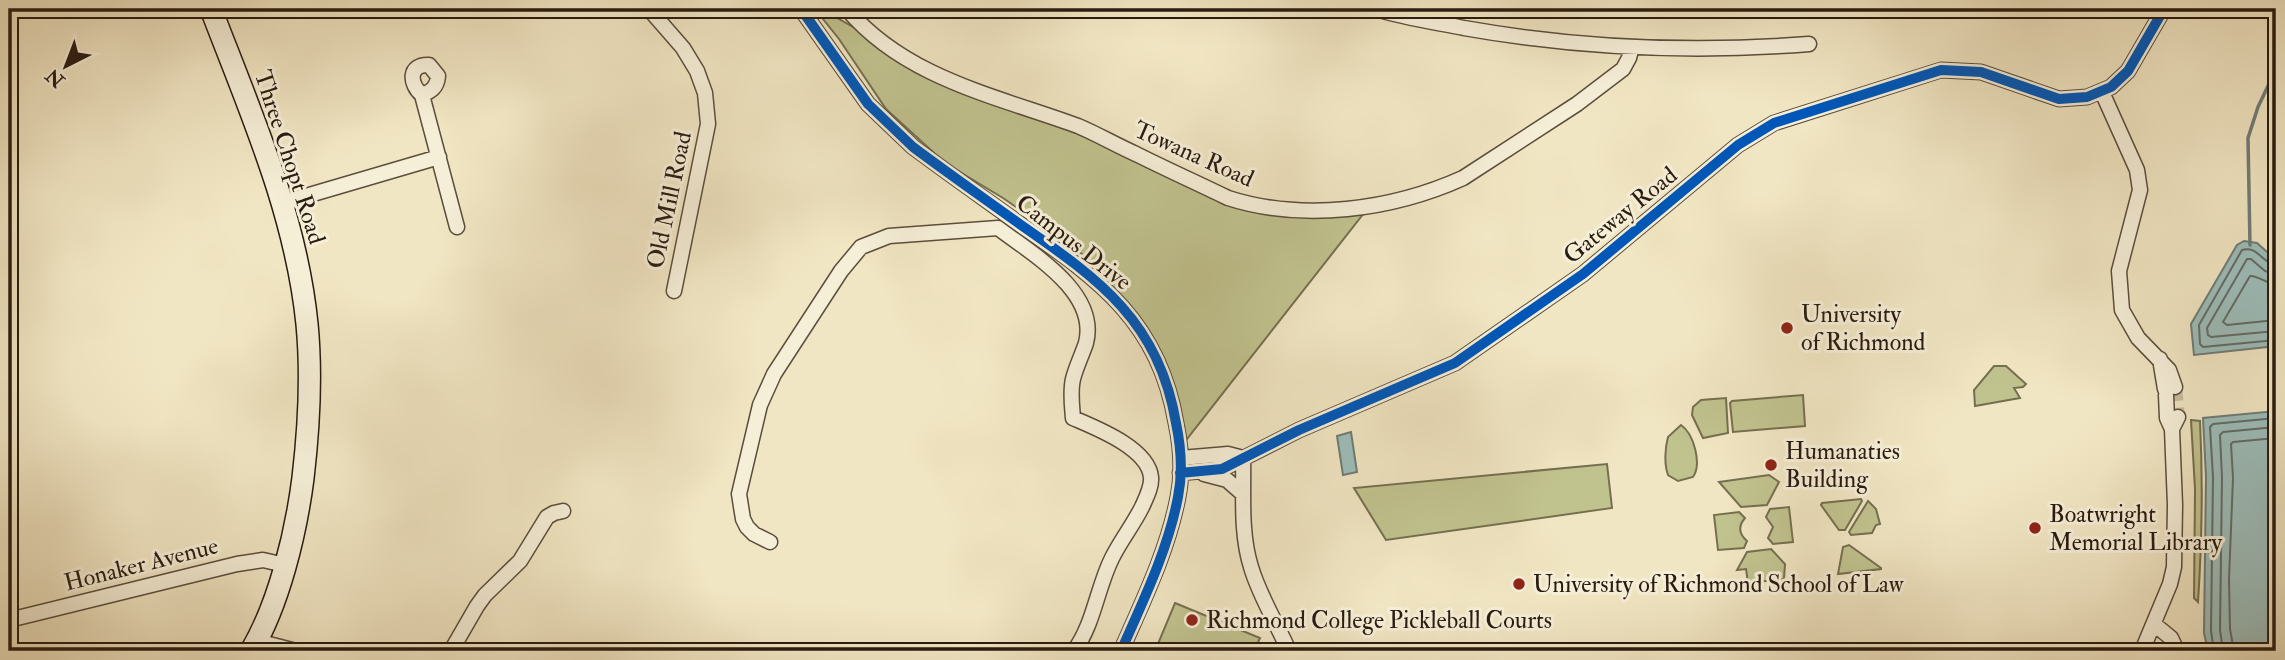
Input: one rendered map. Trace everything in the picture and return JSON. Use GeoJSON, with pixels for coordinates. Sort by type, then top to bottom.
{"type":"FeatureCollection","features":[{"type":"Feature","properties":{"kind":"main road","name":"Three Chopt Road"},"geometry":{"type":"LineString","coordinates":[[211,9],[282,203],[307,322],[310,371],[308,435],[301,496],[285,565],[254,646]]}},
{"type":"Feature","properties":{"kind":"street","name":"Old Mill Road"},"geometry":{"type":"LineString","coordinates":[[649,9],[682,48],[697,71],[705,93],[708,124],[674,291]]}},
{"type":"Feature","properties":{"kind":"street","name":"Campus Drive"},"geometry":{"type":"LineString","coordinates":[[801,9],[848,77],[886,122],[913,147],[1066,256],[1110,293],[1127,310],[1152,349],[1169,390],[1179,439],[1181,466],[1178,497],[1161,557],[1121,651]]}},
{"type":"Feature","properties":{"kind":"street","name":"Towana Road"},"geometry":{"type":"LineString","coordinates":[[847,9],[878,41],[931,72],[976,92],[1080,127],[1228,198],[1279,209],[1363,208],[1444,187],[1463,178],[1577,104],[1623,69],[1632,47]]}},
{"type":"Feature","properties":{"kind":"street"},"geometry":{"type":"LineString","coordinates":[[1376,9],[1405,18],[1509,36],[1632,47],[1809,44]]}},
{"type":"Feature","properties":{"kind":"street"},"geometry":{"type":"LineString","coordinates":[[2142,651],[2170,584],[2174,567],[2175,505],[2169,370],[2138,338],[2122,310],[2119,271],[2140,190],[2137,170],[2102,92],[2128,71],[2164,9]]}},
{"type":"Feature","properties":{"kind":"street","name":"Gateway Road"},"geometry":{"type":"LineString","coordinates":[[1197,473],[1222,469],[1299,430],[1455,363],[1583,274],[1738,145],[1774,123],[1941,70],[1981,72],[2059,99],[2078,99],[2102,92]]}},
{"type":"Feature","properties":{"kind":"street"},"geometry":{"type":"LineString","coordinates":[[422,95],[457,227]]}},
{"type":"Feature","properties":{"kind":"street"},"geometry":{"type":"LineString","coordinates":[[282,203],[439,157]]}},
{"type":"Feature","properties":{"kind":"street"},"geometry":{"type":"LineString","coordinates":[[771,542],[754,534],[747,527],[739,494],[760,405],[774,374],[841,271],[861,247],[889,236],[998,228],[1019,223]]}},
{"type":"Feature","properties":{"kind":"street"},"geometry":{"type":"LineString","coordinates":[[998,228],[1069,285],[1082,306],[1087,331],[1086,342],[1073,379],[1073,418],[1109,434],[1135,451],[1150,473],[1150,489],[1113,556],[1087,630],[1074,651]]}},
{"type":"Feature","properties":{"kind":"street"},"geometry":{"type":"LineString","coordinates":[[1181,466],[1228,454],[1243,458],[1246,541],[1251,566],[1289,651]]}},
{"type":"Feature","properties":{"kind":"street","name":"Gateway Road"},"geometry":{"type":"LineString","coordinates":[[1181,466],[1227,480],[1243,494]]}},
{"type":"Feature","properties":{"kind":"street"},"geometry":{"type":"LineString","coordinates":[[451,651],[485,595],[520,561],[547,517],[563,511]]}},
{"type":"Feature","properties":{"kind":"street","name":"Honaker Avenue"},"geometry":{"type":"LineString","coordinates":[[9,620],[237,564],[263,560],[285,565]]}},
{"type":"Feature","properties":{"kind":"street"},"geometry":{"type":"LineString","coordinates":[[2154,624],[2171,638],[2177,651]]}},
{"type":"Feature","properties":{"kind":"street"},"geometry":{"type":"LineString","coordinates":[[254,646],[296,651]]}},
{"type":"Feature","properties":{"kind":"green space"},"geometry":{"type":"Polygon","coordinates":[[[815,9],[821,9],[971,93],[1071,131],[1256,210],[1364,213],[1183,444],[1151,339],[1095,266],[1074,247],[1003,198],[945,163],[886,109],[839,39],[815,9]]]}},
{"type":"Feature","properties":{"kind":"green space"},"geometry":{"type":"Polygon","coordinates":[[[1994,366],[2006,366],[2026,384],[2014,388],[2020,398],[1975,406],[1974,390],[1994,366]]]}},
{"type":"Feature","properties":{"kind":"green space"},"geometry":{"type":"Polygon","coordinates":[[[1803,395],[1805,426],[1733,432],[1732,401],[1803,395]]]}},
{"type":"Feature","properties":{"kind":"green space"},"geometry":{"type":"Polygon","coordinates":[[[1726,398],[1728,433],[1703,438],[1692,415],[1693,407],[1701,400],[1726,398]]]}},
{"type":"Feature","properties":{"kind":"green space"},"geometry":{"type":"Polygon","coordinates":[[[2191,420],[2200,421],[2201,444],[2202,511],[2198,602],[2194,598],[2195,489],[2191,420]]]}},
{"type":"Feature","properties":{"kind":"green space"},"geometry":{"type":"Polygon","coordinates":[[[1681,425],[1693,442],[1697,465],[1693,477],[1678,481],[1668,475],[1666,451],[1668,437],[1681,425]]]}},
{"type":"Feature","properties":{"kind":"green space"},"geometry":{"type":"Polygon","coordinates":[[[1607,464],[1612,508],[1386,540],[1354,488],[1607,464]]]}},
{"type":"Feature","properties":{"kind":"green space"},"geometry":{"type":"Polygon","coordinates":[[[1769,475],[1779,482],[1767,505],[1741,507],[1719,482],[1769,475]]]}},
{"type":"Feature","properties":{"kind":"green space"},"geometry":{"type":"Polygon","coordinates":[[[1861,499],[1845,530],[1839,530],[1821,505],[1822,503],[1861,499]]]}},
{"type":"Feature","properties":{"kind":"green space"},"geometry":{"type":"Polygon","coordinates":[[[1868,501],[1876,509],[1880,524],[1876,525],[1872,533],[1851,535],[1849,532],[1868,501]]]}},
{"type":"Feature","properties":{"kind":"green space"},"geometry":{"type":"Polygon","coordinates":[[[1789,507],[1793,542],[1773,544],[1768,538],[1773,527],[1766,517],[1770,509],[1789,507]]]}},
{"type":"Feature","properties":{"kind":"green space"},"geometry":{"type":"Polygon","coordinates":[[[1739,512],[1745,518],[1740,527],[1742,536],[1747,541],[1744,548],[1718,550],[1714,515],[1739,512]]]}},
{"type":"Feature","properties":{"kind":"green space"},"geometry":{"type":"Polygon","coordinates":[[[1849,545],[1881,569],[1838,574],[1843,547],[1849,545]]]}},
{"type":"Feature","properties":{"kind":"green space"},"geometry":{"type":"Polygon","coordinates":[[[1771,549],[1785,564],[1784,579],[1748,583],[1746,569],[1737,570],[1747,552],[1771,549]]]}},
{"type":"Feature","properties":{"kind":"green space","name":"Richmond College Pickleball Courts"},"geometry":{"type":"Polygon","coordinates":[[[1175,603],[1260,638],[1254,651],[1155,651],[1175,603]]]}},
{"type":"Feature","properties":{"kind":"water"},"geometry":{"type":"Polygon","coordinates":[[[2244,241],[2257,243],[2276,260],[2276,346],[2194,355],[2191,324],[2237,245],[2244,241]]]}},
{"type":"Feature","properties":{"kind":"water"},"geometry":{"type":"Polygon","coordinates":[[[2276,411],[2276,651],[2208,651],[2204,633],[2206,477],[2203,418],[2276,411]]]}},
{"type":"Feature","properties":{"kind":"water"},"geometry":{"type":"Polygon","coordinates":[[[1351,432],[1357,472],[1343,475],[1337,436],[1351,432]]]}},
{"type":"Feature","properties":{"kind":"waterway"},"geometry":{"type":"LineString","coordinates":[[2250,245],[2248,138],[2258,107],[2276,69]]}},
{"type":"Feature","properties":{"kind":"tunnel"},"geometry":{"type":"LineString","coordinates":[[2175,387],[2178,417]]}},
{"type":"Feature","properties":{"kind":"cycle path"},"geometry":{"type":"LineString","coordinates":[[801,9],[868,104],[913,147],[1050,245],[1100,285],[1140,330],[1156,357],[1168,388],[1178,432],[1180,488],[1161,556],[1121,651]]}},
{"type":"Feature","properties":{"kind":"cycle path"},"geometry":{"type":"LineString","coordinates":[[1180,473],[1222,469],[1299,430],[1455,363],[1583,274],[1738,145],[1774,123],[1941,70],[1981,72],[2059,99],[2087,97],[2111,87],[2128,71],[2164,9]]}},
{"type":"Feature","properties":{"kind":"place","name":"University of Richmond"},"geometry":{"type":"Point","coordinates":[1787,328]}},
{"type":"Feature","properties":{"kind":"place","name":"Humanaties Building"},"geometry":{"type":"Point","coordinates":[1771,465]}},
{"type":"Feature","properties":{"kind":"place","name":"Boatwright Memorial Library"},"geometry":{"type":"Point","coordinates":[2035,528]}},
{"type":"Feature","properties":{"kind":"place","name":"University of Richmond School of Law"},"geometry":{"type":"Point","coordinates":[1519,584]}},
{"type":"Feature","properties":{"kind":"place","name":"Richmond College Pickleball Courts"},"geometry":{"type":"Point","coordinates":[1192,620]}}]}
